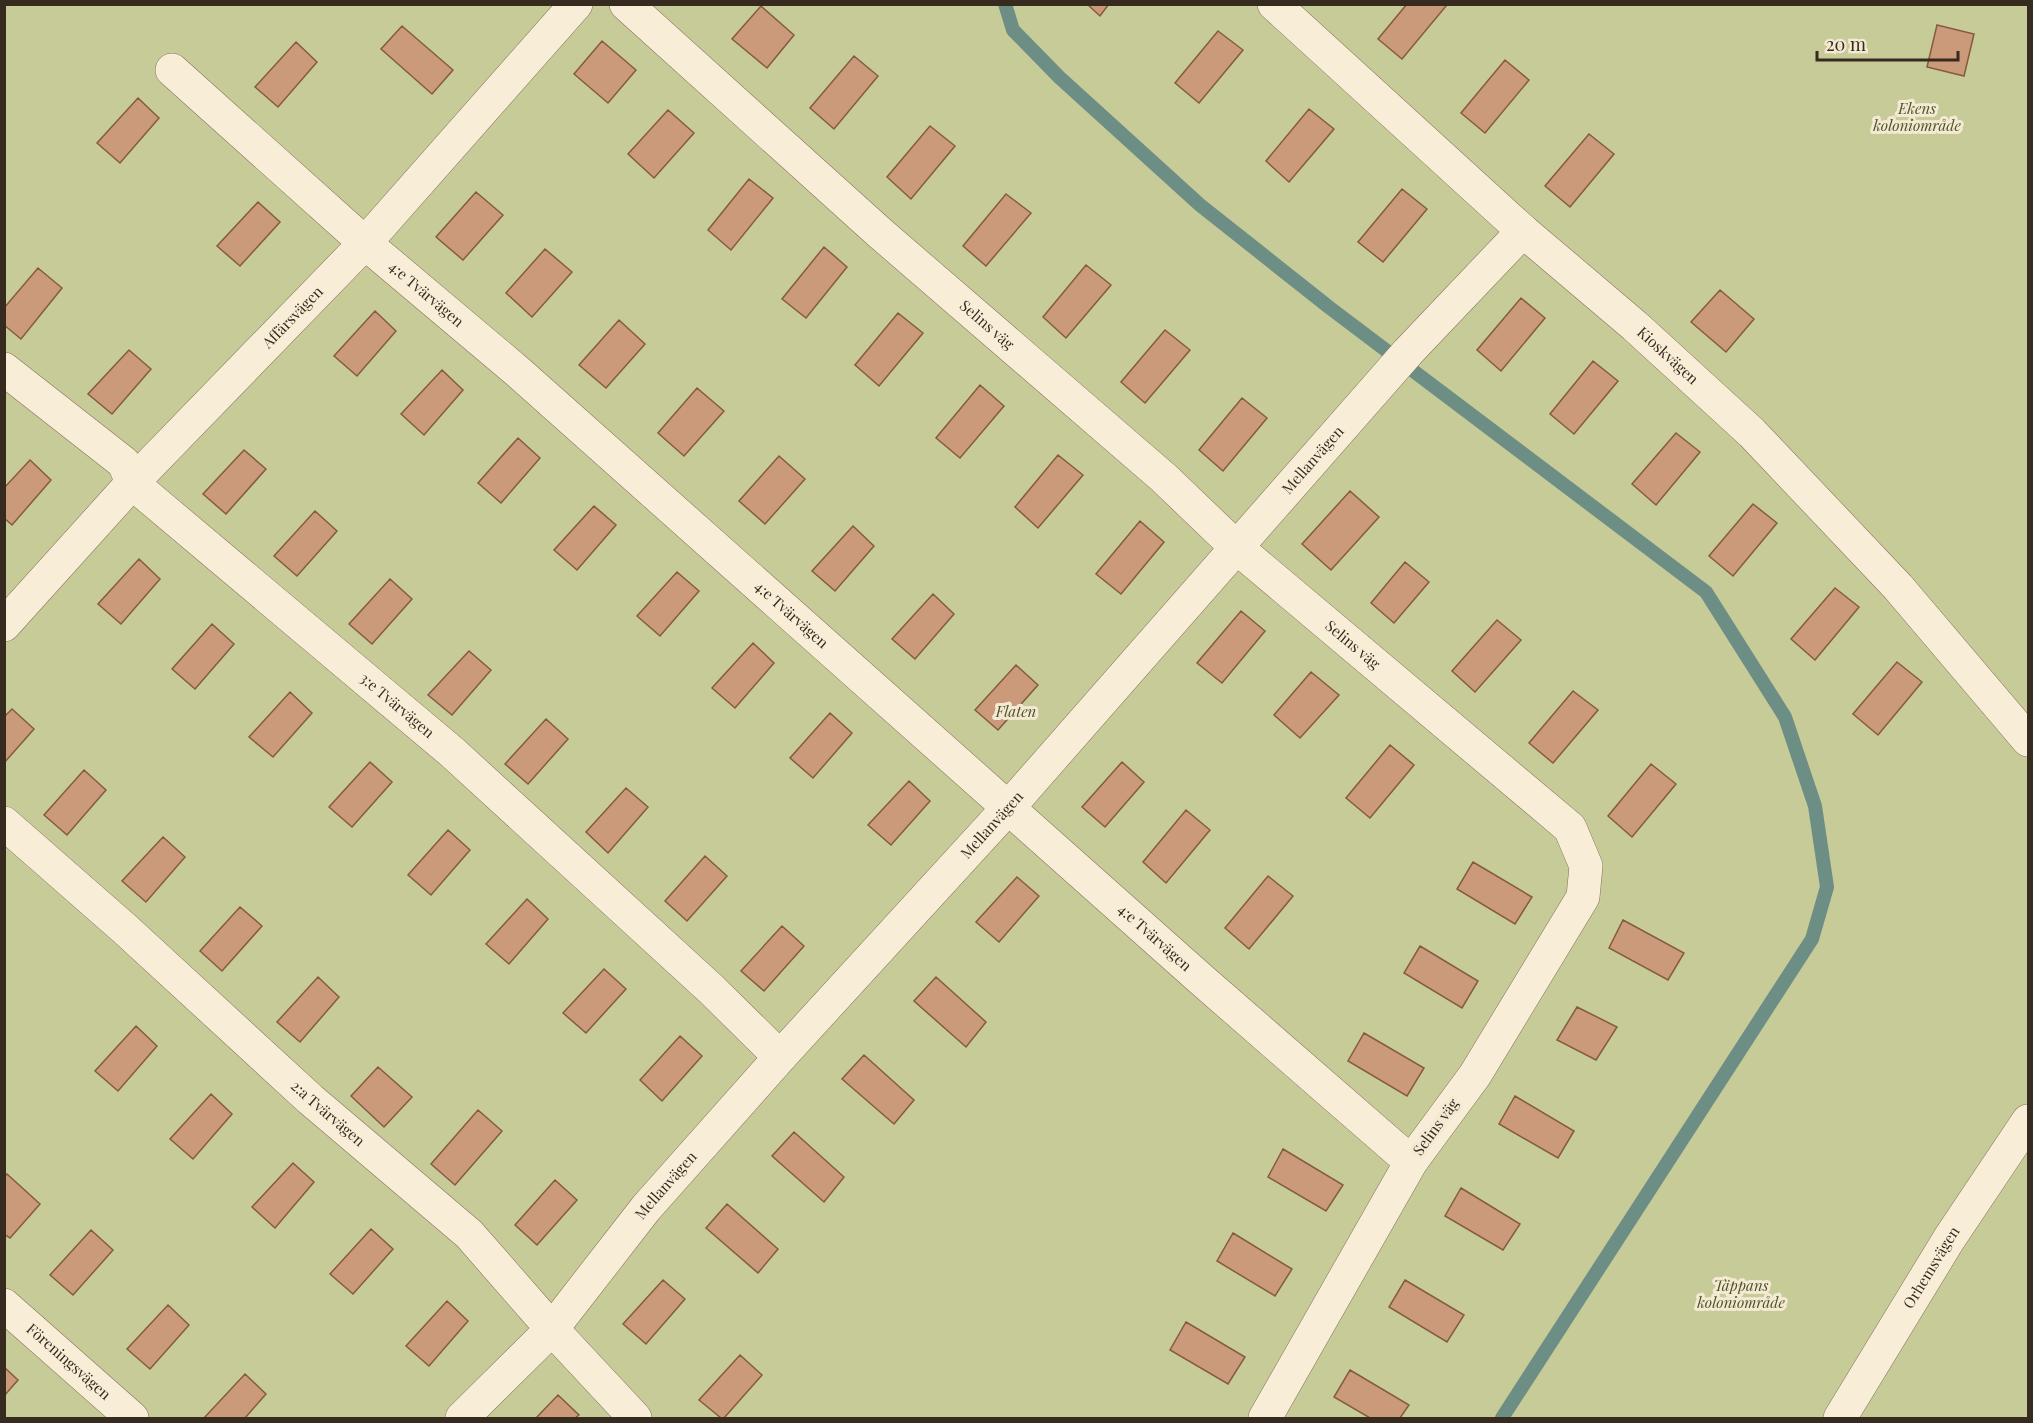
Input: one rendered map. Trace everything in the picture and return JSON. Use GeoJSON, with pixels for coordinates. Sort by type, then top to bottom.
{"type":"FeatureCollection","features":[{"type":"Feature","properties":{"kind":"street","name":"Affärsvägen"},"geometry":{"type":"LineString","coordinates":[[4,626],[132,483],[365,243],[576,4]]}},
{"type":"Feature","properties":{"kind":"street","name":"Selins väg"},"geometry":{"type":"LineString","coordinates":[[627,4],[880,233],[1164,478],[1236,547],[1569,828],[1586,866],[1583,897],[1475,1075],[1411,1162],[1265,1419]]}},
{"type":"Feature","properties":{"kind":"street","name":"Kioskvägen"},"geometry":{"type":"LineString","coordinates":[[1274,4],[1522,231],[1635,326],[1752,433],[1898,587],[2028,740]]}},
{"type":"Feature","properties":{"kind":"street","name":"4:e Tvärvägen"},"geometry":{"type":"LineString","coordinates":[[171,70],[365,243],[517,371],[1309,1075],[1411,1162]]}},
{"type":"Feature","properties":{"kind":"street","name":"Mellanvägen"},"geometry":{"type":"LineString","coordinates":[[462,1419],[470,1408],[552,1329],[646,1208],[780,1057],[1008,808],[1408,352],[1522,231]]}},
{"type":"Feature","properties":{"kind":"street","name":"3:e Tvärvägen"},"geometry":{"type":"LineString","coordinates":[[4,369],[124,463],[132,483],[453,753],[711,989],[780,1057]]}},
{"type":"Feature","properties":{"kind":"street","name":"2:a Tvärvägen"},"geometry":{"type":"LineString","coordinates":[[4,823],[125,929],[310,1099],[469,1234],[635,1419]]}},
{"type":"Feature","properties":{"kind":"street","name":"Orhemsvägen"},"geometry":{"type":"LineString","coordinates":[[1840,1419],[1949,1239],[2028,1121]]}},
{"type":"Feature","properties":{"kind":"street","name":"Föreningsvägen"},"geometry":{"type":"LineString","coordinates":[[4,1305],[132,1419]]}},
{"type":"Feature","properties":{"kind":"green space","name":"Flaten"},"geometry":{"type":"Polygon","coordinates":[[[4,5],[2028,5],[2028,1418],[5,1418],[4,5]]]}},
{"type":"Feature","properties":{"kind":"building"},"geometry":{"type":"Polygon","coordinates":[[[1087,4],[1109,4],[1100,16],[1087,4]]]}},
{"type":"Feature","properties":{"kind":"building"},"geometry":{"type":"Polygon","coordinates":[[[1407,4],[1444,4],[1446,6],[1402,59],[1378,39],[1407,4]]]}},
{"type":"Feature","properties":{"kind":"building"},"geometry":{"type":"Polygon","coordinates":[[[761,6],[794,35],[767,68],[732,39],[761,6]]]}},
{"type":"Feature","properties":{"kind":"building"},"geometry":{"type":"Polygon","coordinates":[[[1937,25],[1974,34],[1964,76],[1927,67],[1937,25]]]}},
{"type":"Feature","properties":{"kind":"building"},"geometry":{"type":"Polygon","coordinates":[[[402,26],[453,70],[432,94],[381,49],[402,26]]]}},
{"type":"Feature","properties":{"kind":"building"},"geometry":{"type":"Polygon","coordinates":[[[1218,31],[1243,50],[1199,103],[1175,83],[1218,31]]]}},
{"type":"Feature","properties":{"kind":"building"},"geometry":{"type":"Polygon","coordinates":[[[602,41],[636,70],[608,103],[574,74],[602,41]]]}},
{"type":"Feature","properties":{"kind":"building"},"geometry":{"type":"Polygon","coordinates":[[[296,42],[317,62],[278,107],[255,87],[296,42]]]}},
{"type":"Feature","properties":{"kind":"building"},"geometry":{"type":"Polygon","coordinates":[[[854,56],[878,76],[834,129],[810,108],[854,56]]]}},
{"type":"Feature","properties":{"kind":"building"},"geometry":{"type":"Polygon","coordinates":[[[1505,60],[1529,80],[1485,133],[1461,113],[1505,60]]]}},
{"type":"Feature","properties":{"kind":"building"},"geometry":{"type":"Polygon","coordinates":[[[138,98],[159,118],[120,163],[97,143],[138,98]]]}},
{"type":"Feature","properties":{"kind":"building"},"geometry":{"type":"Polygon","coordinates":[[[1309,109],[1334,129],[1289,182],[1266,161],[1309,109]]]}},
{"type":"Feature","properties":{"kind":"building"},"geometry":{"type":"Polygon","coordinates":[[[668,110],[694,133],[654,178],[628,154],[668,110]]]}},
{"type":"Feature","properties":{"kind":"building"},"geometry":{"type":"Polygon","coordinates":[[[930,126],[955,146],[911,199],[887,177],[930,126]]]}},
{"type":"Feature","properties":{"kind":"building"},"geometry":{"type":"Polygon","coordinates":[[[1589,134],[1614,154],[1570,207],[1545,186],[1589,134]]]}},
{"type":"Feature","properties":{"kind":"building"},"geometry":{"type":"Polygon","coordinates":[[[749,179],[773,198],[731,250],[708,230],[749,179]]]}},
{"type":"Feature","properties":{"kind":"building"},"geometry":{"type":"Polygon","coordinates":[[[1402,189],[1427,209],[1383,262],[1358,242],[1402,189]]]}},
{"type":"Feature","properties":{"kind":"building"},"geometry":{"type":"Polygon","coordinates":[[[476,192],[503,215],[463,260],[436,237],[476,192]]]}},
{"type":"Feature","properties":{"kind":"building"},"geometry":{"type":"Polygon","coordinates":[[[1006,194],[1031,213],[986,266],[963,246],[1006,194]]]}},
{"type":"Feature","properties":{"kind":"building"},"geometry":{"type":"Polygon","coordinates":[[[258,202],[280,222],[240,266],[217,246],[258,202]]]}},
{"type":"Feature","properties":{"kind":"building"},"geometry":{"type":"Polygon","coordinates":[[[824,247],[847,267],[806,318],[782,299],[824,247]]]}},
{"type":"Feature","properties":{"kind":"building"},"geometry":{"type":"Polygon","coordinates":[[[545,249],[572,272],[532,317],[506,293],[545,249]]]}},
{"type":"Feature","properties":{"kind":"building"},"geometry":{"type":"Polygon","coordinates":[[[1086,265],[1111,285],[1066,338],[1043,317],[1086,265]]]}},
{"type":"Feature","properties":{"kind":"building"},"geometry":{"type":"Polygon","coordinates":[[[38,268],[62,288],[21,339],[4,325],[4,308],[38,268]]]}},
{"type":"Feature","properties":{"kind":"building"},"geometry":{"type":"Polygon","coordinates":[[[1720,290],[1754,319],[1726,352],[1691,322],[1720,290]]]}},
{"type":"Feature","properties":{"kind":"building"},"geometry":{"type":"Polygon","coordinates":[[[1521,298],[1545,318],[1501,371],[1477,350],[1521,298]]]}},
{"type":"Feature","properties":{"kind":"building"},"geometry":{"type":"Polygon","coordinates":[[[375,311],[396,331],[357,376],[334,356],[375,311]]]}},
{"type":"Feature","properties":{"kind":"building"},"geometry":{"type":"Polygon","coordinates":[[[898,313],[923,333],[879,386],[855,365],[898,313]]]}},
{"type":"Feature","properties":{"kind":"building"},"geometry":{"type":"Polygon","coordinates":[[[619,320],[645,344],[606,388],[579,365],[619,320]]]}},
{"type":"Feature","properties":{"kind":"building"},"geometry":{"type":"Polygon","coordinates":[[[1165,330],[1190,350],[1145,403],[1121,382],[1165,330]]]}},
{"type":"Feature","properties":{"kind":"building"},"geometry":{"type":"Polygon","coordinates":[[[129,350],[151,369],[112,414],[88,394],[129,350]]]}},
{"type":"Feature","properties":{"kind":"building"},"geometry":{"type":"Polygon","coordinates":[[[1593,361],[1618,381],[1574,434],[1550,414],[1593,361]]]}},
{"type":"Feature","properties":{"kind":"building"},"geometry":{"type":"Polygon","coordinates":[[[442,370],[463,390],[424,435],[401,414],[442,370]]]}},
{"type":"Feature","properties":{"kind":"building"},"geometry":{"type":"Polygon","coordinates":[[[980,385],[1004,406],[960,458],[936,438],[980,385]]]}},
{"type":"Feature","properties":{"kind":"building"},"geometry":{"type":"Polygon","coordinates":[[[697,388],[724,411],[684,456],[658,433],[697,388]]]}},
{"type":"Feature","properties":{"kind":"building"},"geometry":{"type":"Polygon","coordinates":[[[1242,398],[1267,418],[1223,471],[1199,450],[1242,398]]]}},
{"type":"Feature","properties":{"kind":"building"},"geometry":{"type":"Polygon","coordinates":[[[1676,433],[1700,452],[1656,505],[1632,484],[1676,433]]]}},
{"type":"Feature","properties":{"kind":"building"},"geometry":{"type":"Polygon","coordinates":[[[518,438],[540,458],[501,503],[478,483],[518,438]]]}},
{"type":"Feature","properties":{"kind":"building"},"geometry":{"type":"Polygon","coordinates":[[[244,450],[266,469],[226,514],[203,494],[244,450]]]}},
{"type":"Feature","properties":{"kind":"building"},"geometry":{"type":"Polygon","coordinates":[[[1058,455],[1083,475],[1038,528],[1015,507],[1058,455]]]}},
{"type":"Feature","properties":{"kind":"building"},"geometry":{"type":"Polygon","coordinates":[[[779,456],[805,479],[765,524],[739,501],[779,456]]]}},
{"type":"Feature","properties":{"kind":"building"},"geometry":{"type":"Polygon","coordinates":[[[30,460],[51,480],[12,525],[4,518],[4,488],[30,460]]]}},
{"type":"Feature","properties":{"kind":"building"},"geometry":{"type":"Polygon","coordinates":[[[1350,491],[1379,517],[1331,570],[1302,544],[1350,491]]]}},
{"type":"Feature","properties":{"kind":"building"},"geometry":{"type":"Polygon","coordinates":[[[1753,504],[1777,523],[1733,576],[1709,556],[1753,504]]]}},
{"type":"Feature","properties":{"kind":"building"},"geometry":{"type":"Polygon","coordinates":[[[594,506],[616,525],[577,570],[554,550],[594,506]]]}},
{"type":"Feature","properties":{"kind":"building"},"geometry":{"type":"Polygon","coordinates":[[[315,511],[337,531],[297,576],[274,556],[315,511]]]}},
{"type":"Feature","properties":{"kind":"building"},"geometry":{"type":"Polygon","coordinates":[[[1140,521],[1164,542],[1121,594],[1096,574],[1140,521]]]}},
{"type":"Feature","properties":{"kind":"building"},"geometry":{"type":"Polygon","coordinates":[[[853,526],[874,546],[835,591],[812,571],[853,526]]]}},
{"type":"Feature","properties":{"kind":"building"},"geometry":{"type":"Polygon","coordinates":[[[139,559],[160,579],[121,624],[98,604],[139,559]]]}},
{"type":"Feature","properties":{"kind":"building"},"geometry":{"type":"Polygon","coordinates":[[[1405,562],[1429,582],[1394,623],[1371,603],[1405,562]]]}},
{"type":"Feature","properties":{"kind":"building"},"geometry":{"type":"Polygon","coordinates":[[[677,572],[699,591],[660,636],[637,616],[677,572]]]}},
{"type":"Feature","properties":{"kind":"building"},"geometry":{"type":"Polygon","coordinates":[[[390,579],[412,599],[372,644],[349,624],[390,579]]]}},
{"type":"Feature","properties":{"kind":"building"},"geometry":{"type":"Polygon","coordinates":[[[1835,588],[1859,607],[1815,660],[1791,639],[1835,588]]]}},
{"type":"Feature","properties":{"kind":"building"},"geometry":{"type":"Polygon","coordinates":[[[933,594],[954,614],[915,659],[892,639],[933,594]]]}},
{"type":"Feature","properties":{"kind":"building"},"geometry":{"type":"Polygon","coordinates":[[[1241,611],[1265,631],[1222,683],[1197,663],[1241,611]]]}},
{"type":"Feature","properties":{"kind":"building"},"geometry":{"type":"Polygon","coordinates":[[[1497,620],[1521,640],[1475,692],[1452,671],[1497,620]]]}},
{"type":"Feature","properties":{"kind":"building"},"geometry":{"type":"Polygon","coordinates":[[[212,624],[234,644],[195,689],[172,669],[212,624]]]}},
{"type":"Feature","properties":{"kind":"building"},"geometry":{"type":"Polygon","coordinates":[[[753,643],[774,663],[735,708],[712,688],[753,643]]]}},
{"type":"Feature","properties":{"kind":"building"},"geometry":{"type":"Polygon","coordinates":[[[469,651],[491,670],[452,715],[428,695],[469,651]]]}},
{"type":"Feature","properties":{"kind":"building"},"geometry":{"type":"Polygon","coordinates":[[[1897,662],[1922,682],[1878,735],[1853,714],[1897,662]]]}},
{"type":"Feature","properties":{"kind":"building"},"geometry":{"type":"Polygon","coordinates":[[[1016,665],[1038,685],[998,730],[975,710],[1016,665]]]}},
{"type":"Feature","properties":{"kind":"building"},"geometry":{"type":"Polygon","coordinates":[[[1311,672],[1339,695],[1300,738],[1274,715],[1311,672]]]}},
{"type":"Feature","properties":{"kind":"building"},"geometry":{"type":"Polygon","coordinates":[[[1573,691],[1598,710],[1553,763],[1529,743],[1573,691]]]}},
{"type":"Feature","properties":{"kind":"building"},"geometry":{"type":"Polygon","coordinates":[[[290,692],[312,713],[273,757],[249,737],[290,692]]]}},
{"type":"Feature","properties":{"kind":"building"},"geometry":{"type":"Polygon","coordinates":[[[12,709],[34,729],[4,763],[4,717],[12,709]]]}},
{"type":"Feature","properties":{"kind":"building"},"geometry":{"type":"Polygon","coordinates":[[[830,713],[852,733],[813,778],[790,758],[830,713]]]}},
{"type":"Feature","properties":{"kind":"building"},"geometry":{"type":"Polygon","coordinates":[[[546,719],[568,739],[528,784],[505,764],[546,719]]]}},
{"type":"Feature","properties":{"kind":"building"},"geometry":{"type":"Polygon","coordinates":[[[1390,745],[1414,765],[1370,818],[1346,798],[1390,745]]]}},
{"type":"Feature","properties":{"kind":"building"},"geometry":{"type":"Polygon","coordinates":[[[370,762],[392,782],[352,827],[329,807],[370,762]]]}},
{"type":"Feature","properties":{"kind":"building"},"geometry":{"type":"Polygon","coordinates":[[[1122,762],[1144,782],[1105,827],[1082,807],[1122,762]]]}},
{"type":"Feature","properties":{"kind":"building"},"geometry":{"type":"Polygon","coordinates":[[[1651,764],[1676,784],[1632,837],[1608,816],[1651,764]]]}},
{"type":"Feature","properties":{"kind":"building"},"geometry":{"type":"Polygon","coordinates":[[[84,770],[106,790],[67,835],[44,815],[84,770]]]}},
{"type":"Feature","properties":{"kind":"building"},"geometry":{"type":"Polygon","coordinates":[[[909,781],[930,801],[891,845],[868,825],[909,781]]]}},
{"type":"Feature","properties":{"kind":"building"},"geometry":{"type":"Polygon","coordinates":[[[626,788],[648,807],[608,853],[586,832],[626,788]]]}},
{"type":"Feature","properties":{"kind":"building"},"geometry":{"type":"Polygon","coordinates":[[[1186,810],[1210,830],[1166,883],[1143,862],[1186,810]]]}},
{"type":"Feature","properties":{"kind":"building"},"geometry":{"type":"Polygon","coordinates":[[[448,830],[470,850],[431,895],[408,875],[448,830]]]}},
{"type":"Feature","properties":{"kind":"building"},"geometry":{"type":"Polygon","coordinates":[[[163,837],[185,857],[146,902],[122,881],[163,837]]]}},
{"type":"Feature","properties":{"kind":"building"},"geometry":{"type":"Polygon","coordinates":[[[705,856],[727,876],[687,921],[665,901],[705,856]]]}},
{"type":"Feature","properties":{"kind":"building"},"geometry":{"type":"Polygon","coordinates":[[[1473,862],[1532,897],[1515,924],[1457,889],[1473,862]]]}},
{"type":"Feature","properties":{"kind":"building"},"geometry":{"type":"Polygon","coordinates":[[[1268,876],[1293,896],[1249,949],[1225,928],[1268,876]]]}},
{"type":"Feature","properties":{"kind":"building"},"geometry":{"type":"Polygon","coordinates":[[[1017,877],[1039,896],[999,942],[976,922],[1017,877]]]}},
{"type":"Feature","properties":{"kind":"building"},"geometry":{"type":"Polygon","coordinates":[[[527,899],[548,919],[509,964],[486,944],[527,899]]]}},
{"type":"Feature","properties":{"kind":"building"},"geometry":{"type":"Polygon","coordinates":[[[240,907],[262,926],[222,971],[200,951],[240,907]]]}},
{"type":"Feature","properties":{"kind":"building"},"geometry":{"type":"Polygon","coordinates":[[[1623,920],[1684,953],[1668,980],[1609,948],[1623,920]]]}},
{"type":"Feature","properties":{"kind":"building"},"geometry":{"type":"Polygon","coordinates":[[[782,926],[804,946],[764,991],[741,971],[782,926]]]}},
{"type":"Feature","properties":{"kind":"building"},"geometry":{"type":"Polygon","coordinates":[[[1420,946],[1478,981],[1462,1008],[1404,973],[1420,946]]]}},
{"type":"Feature","properties":{"kind":"building"},"geometry":{"type":"Polygon","coordinates":[[[604,969],[626,989],[586,1033],[563,1013],[604,969]]]}},
{"type":"Feature","properties":{"kind":"building"},"geometry":{"type":"Polygon","coordinates":[[[318,977],[339,997],[300,1042],[277,1022],[318,977]]]}},
{"type":"Feature","properties":{"kind":"building"},"geometry":{"type":"Polygon","coordinates":[[[936,977],[986,1022],[966,1047],[914,1001],[936,977]]]}},
{"type":"Feature","properties":{"kind":"building"},"geometry":{"type":"Polygon","coordinates":[[[1577,1007],[1617,1027],[1596,1060],[1557,1040],[1577,1007]]]}},
{"type":"Feature","properties":{"kind":"building"},"geometry":{"type":"Polygon","coordinates":[[[136,1026],[157,1046],[118,1091],[95,1071],[136,1026]]]}},
{"type":"Feature","properties":{"kind":"building"},"geometry":{"type":"Polygon","coordinates":[[[1364,1033],[1424,1068],[1407,1096],[1348,1061],[1364,1033]]]}},
{"type":"Feature","properties":{"kind":"building"},"geometry":{"type":"Polygon","coordinates":[[[680,1036],[702,1056],[662,1101],[640,1080],[680,1036]]]}},
{"type":"Feature","properties":{"kind":"building"},"geometry":{"type":"Polygon","coordinates":[[[864,1055],[914,1100],[894,1124],[842,1079],[864,1055]]]}},
{"type":"Feature","properties":{"kind":"building"},"geometry":{"type":"Polygon","coordinates":[[[378,1067],[412,1097],[384,1127],[351,1096],[378,1067]]]}},
{"type":"Feature","properties":{"kind":"building"},"geometry":{"type":"Polygon","coordinates":[[[211,1094],[232,1114],[193,1159],[170,1139],[211,1094]]]}},
{"type":"Feature","properties":{"kind":"building"},"geometry":{"type":"Polygon","coordinates":[[[1515,1096],[1574,1131],[1558,1158],[1499,1124],[1515,1096]]]}},
{"type":"Feature","properties":{"kind":"building"},"geometry":{"type":"Polygon","coordinates":[[[478,1110],[502,1131],[455,1185],[431,1164],[478,1110]]]}},
{"type":"Feature","properties":{"kind":"building"},"geometry":{"type":"Polygon","coordinates":[[[794,1132],[844,1177],[824,1202],[772,1156],[794,1132]]]}},
{"type":"Feature","properties":{"kind":"building"},"geometry":{"type":"Polygon","coordinates":[[[1283,1149],[1343,1185],[1326,1211],[1268,1177],[1283,1149]]]}},
{"type":"Feature","properties":{"kind":"building"},"geometry":{"type":"Polygon","coordinates":[[[293,1163],[314,1182],[275,1228],[252,1207],[293,1163]]]}},
{"type":"Feature","properties":{"kind":"building"},"geometry":{"type":"Polygon","coordinates":[[[7,1174],[40,1204],[10,1238],[4,1234],[4,1177],[7,1174]]]}},
{"type":"Feature","properties":{"kind":"building"},"geometry":{"type":"Polygon","coordinates":[[[555,1180],[577,1200],[537,1245],[515,1225],[555,1180]]]}},
{"type":"Feature","properties":{"kind":"building"},"geometry":{"type":"Polygon","coordinates":[[[1461,1188],[1520,1224],[1503,1250],[1445,1216],[1461,1188]]]}},
{"type":"Feature","properties":{"kind":"building"},"geometry":{"type":"Polygon","coordinates":[[[727,1204],[778,1249],[758,1273],[706,1228],[727,1204]]]}},
{"type":"Feature","properties":{"kind":"building"},"geometry":{"type":"Polygon","coordinates":[[[371,1229],[393,1249],[353,1294],[330,1274],[371,1229]]]}},
{"type":"Feature","properties":{"kind":"building"},"geometry":{"type":"Polygon","coordinates":[[[91,1230],[113,1250],[73,1295],[50,1275],[91,1230]]]}},
{"type":"Feature","properties":{"kind":"building"},"geometry":{"type":"Polygon","coordinates":[[[1233,1233],[1292,1269],[1275,1296],[1217,1261],[1233,1233]]]}},
{"type":"Feature","properties":{"kind":"building"},"geometry":{"type":"Polygon","coordinates":[[[663,1280],[685,1299],[646,1344],[623,1324],[663,1280]]]}},
{"type":"Feature","properties":{"kind":"building"},"geometry":{"type":"Polygon","coordinates":[[[1405,1280],[1464,1315],[1447,1342],[1389,1307],[1405,1280]]]}},
{"type":"Feature","properties":{"kind":"building"},"geometry":{"type":"Polygon","coordinates":[[[447,1301],[468,1321],[429,1366],[406,1346],[447,1301]]]}},
{"type":"Feature","properties":{"kind":"building"},"geometry":{"type":"Polygon","coordinates":[[[168,1305],[189,1325],[150,1369],[127,1349],[168,1305]]]}},
{"type":"Feature","properties":{"kind":"building"},"geometry":{"type":"Polygon","coordinates":[[[1186,1322],[1245,1357],[1228,1384],[1170,1350],[1186,1322]]]}},
{"type":"Feature","properties":{"kind":"building"},"geometry":{"type":"Polygon","coordinates":[[[740,1355],[762,1375],[724,1418],[721,1418],[699,1400],[740,1355]]]}},
{"type":"Feature","properties":{"kind":"building"},"geometry":{"type":"Polygon","coordinates":[[[4,1367],[18,1380],[4,1396],[4,1367]]]}},
{"type":"Feature","properties":{"kind":"building"},"geometry":{"type":"Polygon","coordinates":[[[1350,1370],[1409,1405],[1400,1418],[1370,1418],[1334,1397],[1350,1370]]]}},
{"type":"Feature","properties":{"kind":"building"},"geometry":{"type":"Polygon","coordinates":[[[245,1374],[266,1394],[245,1418],[204,1418],[245,1374]]]}},
{"type":"Feature","properties":{"kind":"building"},"geometry":{"type":"Polygon","coordinates":[[[558,1395],[579,1415],[575,1418],[536,1418],[558,1395]]]}},
{"type":"Feature","properties":{"kind":"waterway"},"geometry":{"type":"LineString","coordinates":[[1005,4],[1013,30],[1059,77],[1200,205],[1330,308],[1706,592],[1785,717],[1815,806],[1827,887],[1812,939],[1502,1418]]}},
{"type":"Feature","properties":{"kind":"park label","name":"Ekens koloniområde"},"geometry":{"type":"Point","coordinates":[1917,118]}},
{"type":"Feature","properties":{"kind":"park label","name":"Täppans koloniområde"},"geometry":{"type":"Point","coordinates":[1741,1294]}}]}
